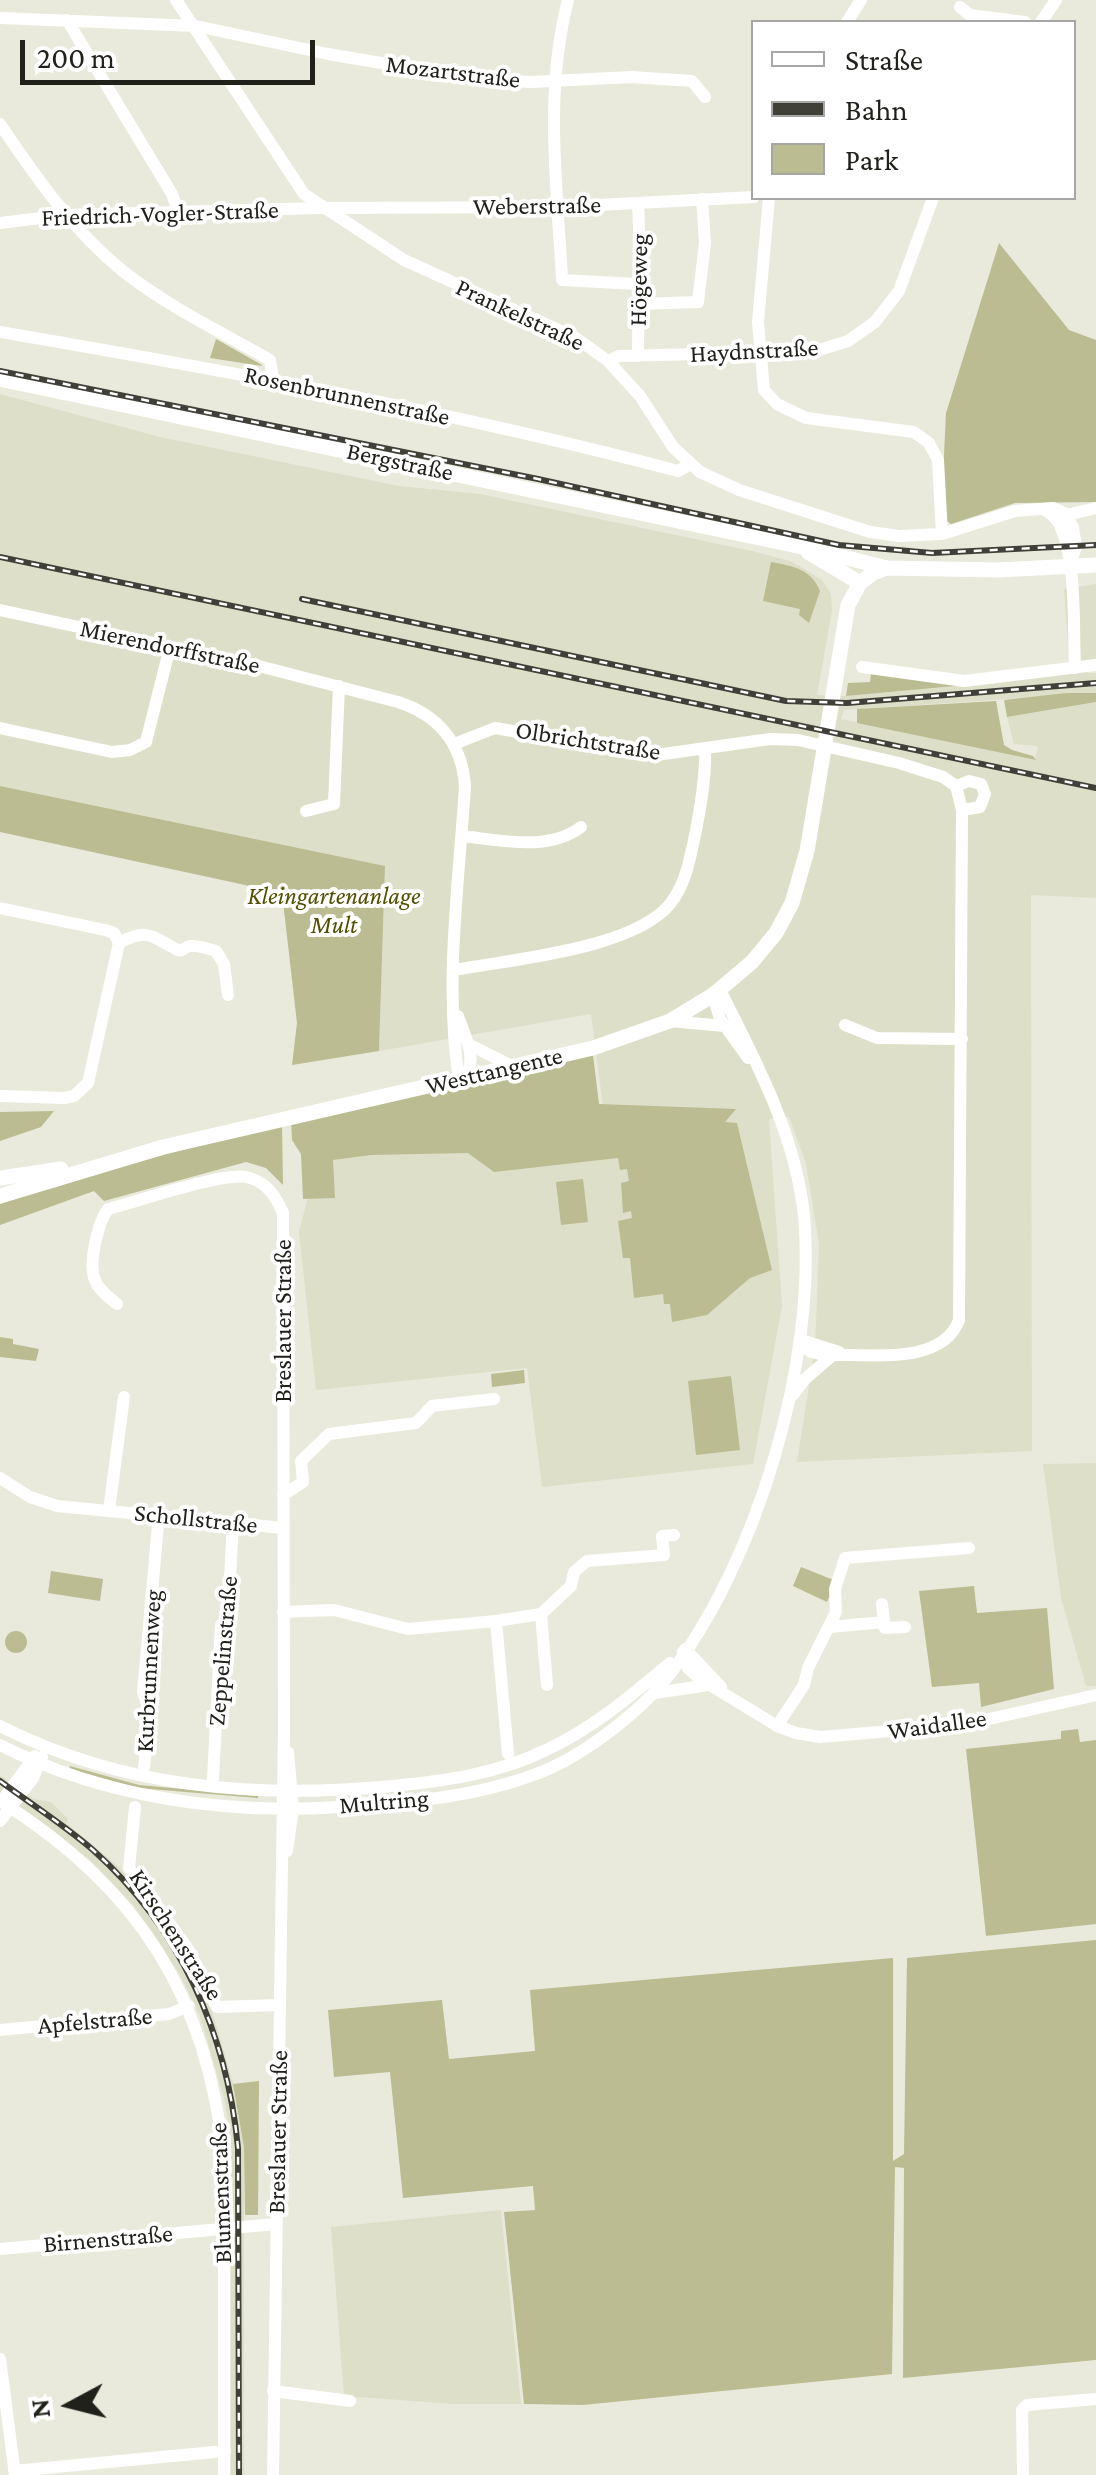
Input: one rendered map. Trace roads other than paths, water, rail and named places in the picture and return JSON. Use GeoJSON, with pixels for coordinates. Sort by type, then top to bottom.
{"type":"FeatureCollection","features":[{"type":"Feature","properties":{"kind":"main road","name":"Bergstraße"},"geometry":{"type":"LineString","coordinates":[[0,380],[800,546],[832,561],[887,568],[998,570],[1096,565]]}},
{"type":"Feature","properties":{"kind":"main road"},"geometry":{"type":"LineString","coordinates":[[832,561],[860,583]]}},
{"type":"Feature","properties":{"kind":"main road"},"geometry":{"type":"LineString","coordinates":[[832,561],[848,605]]}},
{"type":"Feature","properties":{"kind":"main road"},"geometry":{"type":"LineString","coordinates":[[848,605],[860,583],[887,568]]}},
{"type":"Feature","properties":{"kind":"main road","name":"Westtangente"},"geometry":{"type":"LineString","coordinates":[[0,1198],[110,1161],[593,1048],[670,1020],[717,993],[752,962],[776,933],[792,903],[807,851],[848,605]]}},
{"type":"Feature","properties":{"kind":"main road"},"geometry":{"type":"LineString","coordinates":[[0,1178],[110,1161]]}},
{"type":"Feature","properties":{"kind":"street","name":"Prankelstraße"},"geometry":{"type":"LineString","coordinates":[[176,0],[293,182],[321,208],[404,260],[576,338],[608,361],[640,396],[689,465],[738,490],[870,532],[914,537],[942,534],[1041,507],[1060,516]]}},
{"type":"Feature","properties":{"kind":"street"},"geometry":{"type":"LineString","coordinates":[[568,0],[554,81],[553,153],[562,280],[637,284]]}},
{"type":"Feature","properties":{"kind":"street"},"geometry":{"type":"LineString","coordinates":[[960,7],[970,15],[1009,20]]}},
{"type":"Feature","properties":{"kind":"street","name":"Mozartstraße"},"geometry":{"type":"LineString","coordinates":[[0,18],[196,26],[470,78],[554,81],[631,77],[692,81],[704,96]]}},
{"type":"Feature","properties":{"kind":"street"},"geometry":{"type":"LineString","coordinates":[[67,20],[172,194],[178,211]]}},
{"type":"Feature","properties":{"kind":"street"},"geometry":{"type":"LineString","coordinates":[[0,124],[65,215],[122,271],[270,360],[273,380]]}},
{"type":"Feature","properties":{"kind":"street","name":"Weberstraße"},"geometry":{"type":"LineString","coordinates":[[321,208],[558,207],[751,198]]}},
{"type":"Feature","properties":{"kind":"street"},"geometry":{"type":"LineString","coordinates":[[638,304],[698,302],[704,244],[702,199]]}},
{"type":"Feature","properties":{"kind":"street"},"geometry":{"type":"LineString","coordinates":[[768,200],[759,307],[764,390],[776,404],[806,418],[914,432],[929,443],[938,460],[942,534]]}},
{"type":"Feature","properties":{"kind":"street","name":"Haydnstraße"},"geometry":{"type":"LineString","coordinates":[[608,361],[619,356],[816,351],[848,341],[875,322],[899,290],[932,200]]}},
{"type":"Feature","properties":{"kind":"street","name":"Högeweg"},"geometry":{"type":"LineString","coordinates":[[638,204],[638,356]]}},
{"type":"Feature","properties":{"kind":"street","name":"Friedrich-Vogler-Straße"},"geometry":{"type":"LineString","coordinates":[[0,222],[65,215],[321,208]]}},
{"type":"Feature","properties":{"kind":"street","name":"Rosenbrunnenstraße"},"geometry":{"type":"LineString","coordinates":[[0,332],[273,380],[562,440],[678,471],[689,465]]}},
{"type":"Feature","properties":{"kind":"street"},"geometry":{"type":"LineString","coordinates":[[1076,668],[1069,567],[1060,516],[1096,508]]}},
{"type":"Feature","properties":{"kind":"street","name":"Mierendorffstraße"},"geometry":{"type":"LineString","coordinates":[[0,610],[170,646],[416,708],[438,724],[454,744]]}},
{"type":"Feature","properties":{"kind":"street"},"geometry":{"type":"LineString","coordinates":[[0,728],[112,752],[130,750],[146,742],[170,646]]}},
{"type":"Feature","properties":{"kind":"street"},"geometry":{"type":"LineString","coordinates":[[862,666],[964,682],[1096,665]]}},
{"type":"Feature","properties":{"kind":"street"},"geometry":{"type":"LineString","coordinates":[[306,811],[334,804],[338,686]]}},
{"type":"Feature","properties":{"kind":"street","name":"Olbrichtstraße"},"geometry":{"type":"LineString","coordinates":[[454,744],[485,730],[508,728],[656,755],[798,740],[899,763],[956,786],[981,784],[985,794],[980,807],[962,810]]}},
{"type":"Feature","properties":{"kind":"street"},"geometry":{"type":"LineString","coordinates":[[454,744],[464,771],[455,970],[462,1079]]}},
{"type":"Feature","properties":{"kind":"street"},"geometry":{"type":"LineString","coordinates":[[455,970],[618,939],[648,923],[669,905],[685,880],[706,768],[705,749]]}},
{"type":"Feature","properties":{"kind":"street","name":"Olbrichtstraße"},"geometry":{"type":"LineString","coordinates":[[800,1341],[837,1354],[932,1350],[956,1328],[961,1291],[962,810],[956,786]]}},
{"type":"Feature","properties":{"kind":"street"},"geometry":{"type":"LineString","coordinates":[[462,836],[529,843],[566,836],[581,826]]}},
{"type":"Feature","properties":{"kind":"street"},"geometry":{"type":"LineString","coordinates":[[0,908],[105,930],[114,933],[120,942],[88,1084],[74,1096],[64,1098],[0,1096]]}},
{"type":"Feature","properties":{"kind":"street"},"geometry":{"type":"LineString","coordinates":[[120,942],[140,934],[166,940],[173,948],[183,950],[192,946],[216,951],[224,964],[228,995]]}},
{"type":"Feature","properties":{"kind":"street","name":"Multring"},"geometry":{"type":"LineString","coordinates":[[717,993],[716,1011],[759,1073]]}},
{"type":"Feature","properties":{"kind":"street","name":"Multring"},"geometry":{"type":"LineString","coordinates":[[0,1744],[137,1793],[190,1802],[288,1809],[462,1795],[504,1784],[556,1766],[610,1730],[652,1694],[684,1650],[735,1562],[769,1476],[800,1341],[806,1274],[804,1213],[794,1163],[778,1112],[717,993]]}},
{"type":"Feature","properties":{"kind":"street"},"geometry":{"type":"LineString","coordinates":[[455,1010],[472,1066],[462,1079]]}},
{"type":"Feature","properties":{"kind":"street"},"geometry":{"type":"LineString","coordinates":[[670,1020],[724,1026]]}},
{"type":"Feature","properties":{"kind":"street"},"geometry":{"type":"LineString","coordinates":[[845,1025],[877,1038],[962,1038]]}},
{"type":"Feature","properties":{"kind":"street"},"geometry":{"type":"LineString","coordinates":[[468,1044],[516,1068]]}},
{"type":"Feature","properties":{"kind":"street","name":"Breslauer Straße"},"geometry":{"type":"LineString","coordinates":[[118,1304],[104,1294],[94,1278],[99,1222],[108,1209],[234,1176],[263,1183],[274,1194],[282,1213],[284,1730],[288,1809],[282,1873],[273,2475]]}},
{"type":"Feature","properties":{"kind":"street"},"geometry":{"type":"LineString","coordinates":[[789,1401],[805,1379],[837,1354]]}},
{"type":"Feature","properties":{"kind":"street","name":"Schollstraße"},"geometry":{"type":"LineString","coordinates":[[109,1510],[124,1397]]}},
{"type":"Feature","properties":{"kind":"street"},"geometry":{"type":"LineString","coordinates":[[283,1495],[303,1482],[301,1461],[329,1434],[416,1423],[432,1406],[494,1399]]}},
{"type":"Feature","properties":{"kind":"street","name":"Schollstraße"},"geometry":{"type":"LineString","coordinates":[[0,1478],[30,1497],[57,1506],[283,1528]]}},
{"type":"Feature","properties":{"kind":"street","name":"Kurbrunnenweg"},"geometry":{"type":"LineString","coordinates":[[144,1767],[150,1713],[143,1692],[159,1514]]}},
{"type":"Feature","properties":{"kind":"street","name":"Zeppelinstraße"},"geometry":{"type":"LineString","coordinates":[[213,1779],[221,1624],[228,1618],[233,1522]]}},
{"type":"Feature","properties":{"kind":"street"},"geometry":{"type":"LineString","coordinates":[[283,1612],[334,1610],[408,1629],[541,1614],[571,1586],[574,1572],[587,1561],[664,1555],[662,1536],[674,1535]]}},
{"type":"Feature","properties":{"kind":"street"},"geometry":{"type":"LineString","coordinates":[[777,1726],[804,1685],[808,1668],[830,1627],[846,1558],[970,1548]]}},
{"type":"Feature","properties":{"kind":"street"},"geometry":{"type":"LineString","coordinates":[[882,1604],[884,1628],[906,1627]]}},
{"type":"Feature","properties":{"kind":"street"},"geometry":{"type":"LineString","coordinates":[[541,1614],[547,1685]]}},
{"type":"Feature","properties":{"kind":"street"},"geometry":{"type":"LineString","coordinates":[[496,1621],[508,1754]]}},
{"type":"Feature","properties":{"kind":"street"},"geometry":{"type":"LineString","coordinates":[[830,1627],[884,1622]]}},
{"type":"Feature","properties":{"kind":"street","name":"Multring"},"geometry":{"type":"LineString","coordinates":[[0,1726],[38,1755],[67,1755],[163,1782],[217,1789],[288,1792],[453,1779],[548,1750],[598,1720],[684,1650]]}},
{"type":"Feature","properties":{"kind":"street","name":"Waidallee"},"geometry":{"type":"LineString","coordinates":[[684,1650],[688,1668],[710,1685],[777,1726],[820,1737],[962,1725],[1096,1694]]}},
{"type":"Feature","properties":{"kind":"street","name":"Waidallee"},"geometry":{"type":"LineString","coordinates":[[684,1650],[727,1694]]}},
{"type":"Feature","properties":{"kind":"street"},"geometry":{"type":"LineString","coordinates":[[652,1694],[710,1685]]}},
{"type":"Feature","properties":{"kind":"street"},"geometry":{"type":"LineString","coordinates":[[0,1821],[4,1804],[38,1755]]}},
{"type":"Feature","properties":{"kind":"street","name":"Blumenstraße"},"geometry":{"type":"LineString","coordinates":[[4,1804],[95,1872],[131,1913],[189,2006],[204,2050],[220,2122],[224,2475]]}},
{"type":"Feature","properties":{"kind":"street","name":"Kirschenstraße"},"geometry":{"type":"LineString","coordinates":[[135,1807],[129,1868],[188,1950],[215,2004],[280,2005]]}},
{"type":"Feature","properties":{"kind":"street","name":"Apfelstraße"},"geometry":{"type":"LineString","coordinates":[[0,2030],[169,2014],[189,2006]]}},
{"type":"Feature","properties":{"kind":"street","name":"Birnenstraße"},"geometry":{"type":"LineString","coordinates":[[0,2249],[276,2224]]}},
{"type":"Feature","properties":{"kind":"street"},"geometry":{"type":"LineString","coordinates":[[0,2359],[15,2473],[224,2451]]}},
{"type":"Feature","properties":{"kind":"street"},"geometry":{"type":"LineString","coordinates":[[273,2392],[350,2401]]}},
{"type":"Feature","properties":{"kind":"street"},"geometry":{"type":"LineString","coordinates":[[1024,2475],[1022,2410],[1028,2405],[1096,2399]]}},
{"type":"Feature","properties":{"kind":"railway"},"geometry":{"type":"LineString","coordinates":[[0,371],[538,479],[839,545],[932,553],[1096,545]]}},
{"type":"Feature","properties":{"kind":"railway"},"geometry":{"type":"LineString","coordinates":[[0,557],[1096,788]]}},
{"type":"Feature","properties":{"kind":"railway"},"geometry":{"type":"LineString","coordinates":[[302,599],[786,701],[847,703],[1096,683]]}},
{"type":"Feature","properties":{"kind":"railway"},"geometry":{"type":"LineString","coordinates":[[0,1781],[82,1841],[124,1880],[174,1948],[210,2024],[223,2064],[238,2148],[239,2475]]}},
{"type":"Feature","properties":{"kind":"park label","name":"Kleingartenanlage Mult"},"geometry":{"type":"Point","coordinates":[334,910]}}]}
